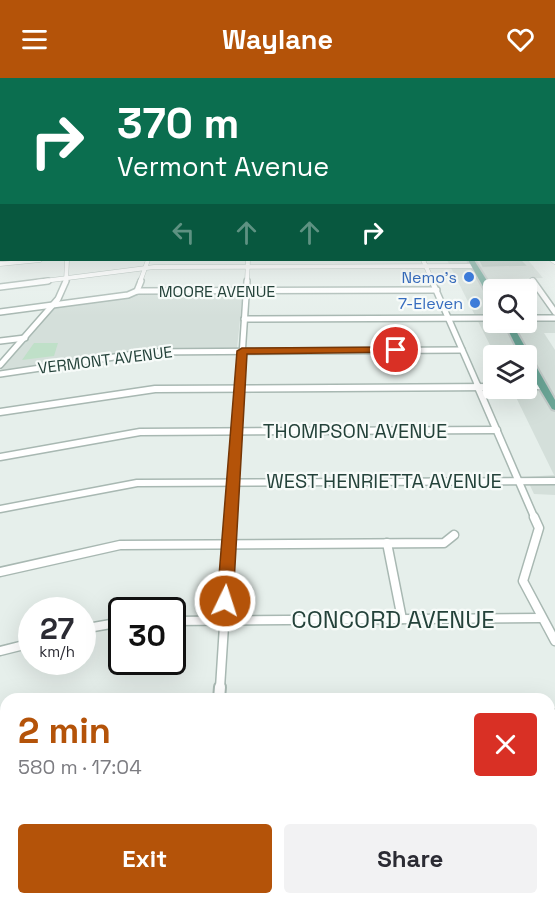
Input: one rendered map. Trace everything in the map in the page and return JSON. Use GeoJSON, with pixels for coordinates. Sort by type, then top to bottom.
{"type":"FeatureCollection","features":[{"type":"Feature","properties":{"kind":"main road"},"geometry":{"type":"LineString","coordinates":[[473,263],[483,280]]}},
{"type":"Feature","properties":{"kind":"main road"},"geometry":{"type":"LineString","coordinates":[[537,376],[555,405]]}},
{"type":"Feature","properties":{"kind":"street"},"geometry":{"type":"LineString","coordinates":[[0,264],[30,261]]}},
{"type":"Feature","properties":{"kind":"street"},"geometry":{"type":"LineString","coordinates":[[0,365],[63,291],[67,261]]}},
{"type":"Feature","properties":{"kind":"street"},"geometry":{"type":"LineString","coordinates":[[137,291],[148,261]]}},
{"type":"Feature","properties":{"kind":"street"},"geometry":{"type":"LineString","coordinates":[[0,286],[145,269],[248,263],[473,263]]}},
{"type":"Feature","properties":{"kind":"street"},"geometry":{"type":"LineString","coordinates":[[219,693],[248,263]]}},
{"type":"Feature","properties":{"kind":"street"},"geometry":{"type":"LineString","coordinates":[[425,263],[539,528],[523,581],[555,641]]}},
{"type":"Feature","properties":{"kind":"street"},"geometry":{"type":"LineString","coordinates":[[537,287],[555,312]]}},
{"type":"Feature","properties":{"kind":"street","name":"MOORE AVENUE"},"geometry":{"type":"LineString","coordinates":[[0,312],[128,295],[137,291],[436,290]]}},
{"type":"Feature","properties":{"kind":"street"},"geometry":{"type":"LineString","coordinates":[[244,319],[483,318]]}},
{"type":"Feature","properties":{"kind":"street"},"geometry":{"type":"LineString","coordinates":[[537,318],[555,318]]}},
{"type":"Feature","properties":{"kind":"street"},"geometry":{"type":"LineString","coordinates":[[0,341],[25,338]]}},
{"type":"Feature","properties":{"kind":"street","name":"VERMONT AVENUE"},"geometry":{"type":"LineString","coordinates":[[0,374],[148,352],[462,350]]}},
{"type":"Feature","properties":{"kind":"street"},"geometry":{"type":"LineString","coordinates":[[537,386],[543,386]]}},
{"type":"Feature","properties":{"kind":"street"},"geometry":{"type":"LineString","coordinates":[[0,412],[140,390],[483,387]]}},
{"type":"Feature","properties":{"kind":"street","name":"THOMPSON AVENUE"},"geometry":{"type":"LineString","coordinates":[[0,457],[140,432],[497,430]]}},
{"type":"Feature","properties":{"kind":"street","name":"WEST HENRIETTA AVENUE"},"geometry":{"type":"LineString","coordinates":[[0,509],[131,484],[555,480]]}},
{"type":"Feature","properties":{"kind":"street"},"geometry":{"type":"LineString","coordinates":[[0,572],[120,545],[444,543],[454,535]]}},
{"type":"Feature","properties":{"kind":"street"},"geometry":{"type":"LineString","coordinates":[[387,543],[402,619]]}},
{"type":"Feature","properties":{"kind":"street","name":"CONCORD AVENUE"},"geometry":{"type":"LineString","coordinates":[[186,621],[541,618]]}},
{"type":"Feature","properties":{"kind":"street"},"geometry":{"type":"LineString","coordinates":[[0,651],[18,646]]}},
{"type":"Feature","properties":{"kind":"shaded area"},"geometry":{"type":"Polygon","coordinates":[[[448,261],[529,261],[543,278],[483,279],[483,331],[448,261]]]}},
{"type":"Feature","properties":{"kind":"shaded area"},"geometry":{"type":"Polygon","coordinates":[[[243,292],[237,348],[151,349],[0,371],[56,306],[139,293],[243,292]]]}},
{"type":"Feature","properties":{"kind":"shaded area"},"geometry":{"type":"Polygon","coordinates":[[[537,316],[555,318],[555,333],[544,333],[555,350],[555,495],[534,494],[526,477],[554,475],[517,399],[537,399],[537,345],[490,345],[484,333],[537,333],[537,316]]]}},
{"type":"Feature","properties":{"kind":"green space"},"geometry":{"type":"Polygon","coordinates":[[[34,343],[58,343],[54,356],[22,360],[34,343]]]}},
{"type":"Feature","properties":{"kind":"building"},"geometry":{"type":"Polygon","coordinates":[[[480,261],[521,261],[525,265],[483,266],[480,261]]]}},
{"type":"Feature","properties":{"kind":"place","name":"Nemo's"},"geometry":{"type":"Point","coordinates":[469,277]}},
{"type":"Feature","properties":{"kind":"place","name":"7-Eleven"},"geometry":{"type":"Point","coordinates":[475,303]}},
{"type":"Feature","properties":{"kind":"route"},"geometry":{"type":"LineString","coordinates":[[225,601],[242,351],[396,350]]}}]}
